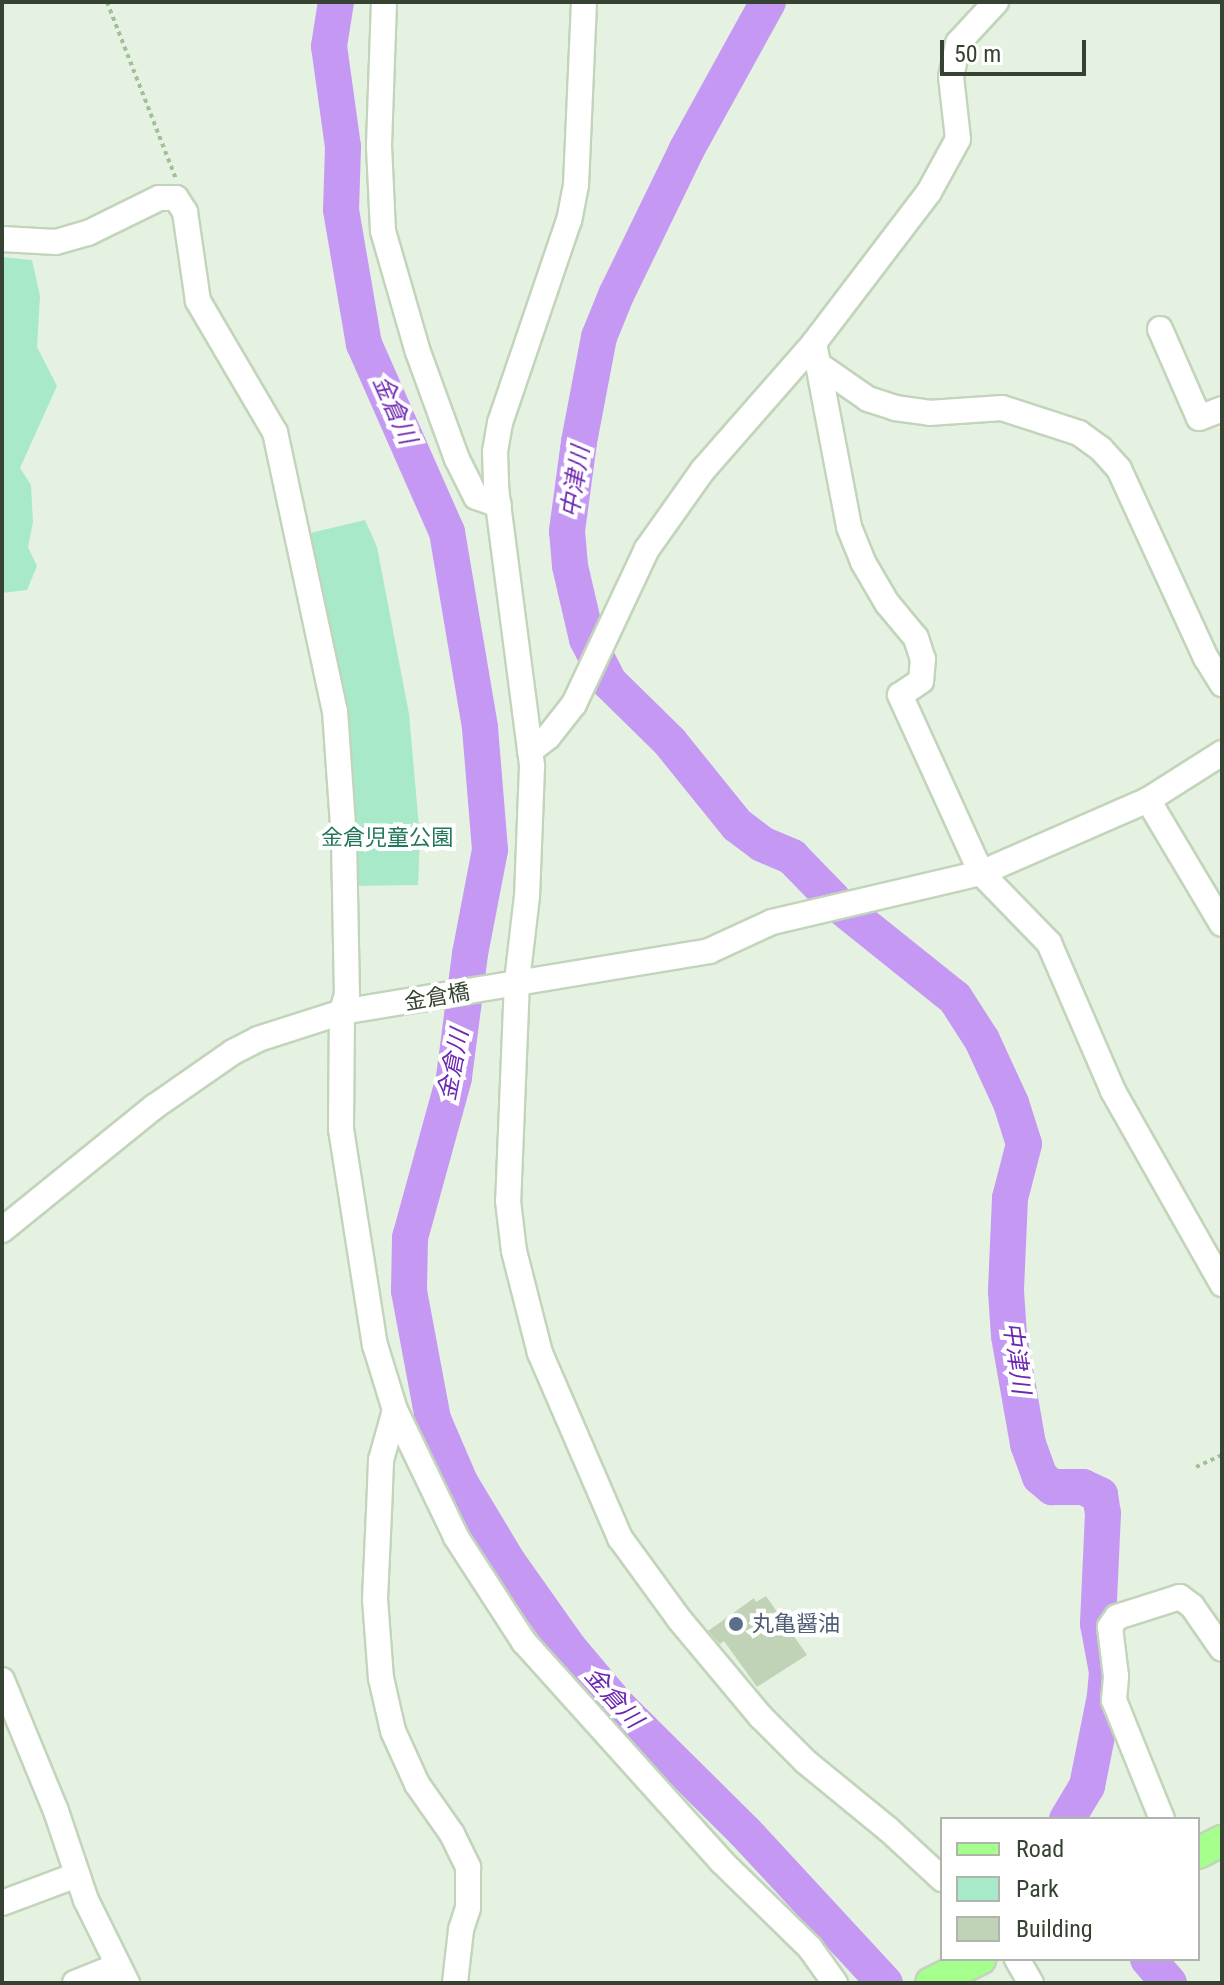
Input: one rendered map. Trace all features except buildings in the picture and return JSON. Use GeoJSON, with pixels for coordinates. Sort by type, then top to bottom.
{"type":"FeatureCollection","features":[{"type":"Feature","properties":{"kind":"main road"},"geometry":{"type":"LineString","coordinates":[[1200,1852],[1222,1841]]}},
{"type":"Feature","properties":{"kind":"main road"},"geometry":{"type":"LineString","coordinates":[[931,1983],[976,1961]]}},
{"type":"Feature","properties":{"kind":"street"},"geometry":{"type":"LineString","coordinates":[[384,2],[379,146],[383,231],[418,352],[457,459],[476,497],[499,505]]}},
{"type":"Feature","properties":{"kind":"street"},"geometry":{"type":"LineString","coordinates":[[584,2],[576,185],[561,245],[500,423],[495,452],[530,751],[529,851],[509,984],[508,1201],[514,1251],[540,1353],[597,1491],[620,1538],[761,1717],[806,1762],[940,1877]]}},
{"type":"Feature","properties":{"kind":"street"},"geometry":{"type":"LineString","coordinates":[[530,751],[548,737],[574,704],[647,549],[703,470],[816,354],[929,192],[958,139],[951,77],[958,43],[996,2]]}},
{"type":"Feature","properties":{"kind":"street"},"geometry":{"type":"LineString","coordinates":[[2,239],[56,242],[88,233],[159,198],[176,198],[185,212],[198,301],[275,432],[335,711],[344,840],[347,994],[342,1012],[341,1129],[375,1345],[395,1410],[456,1537],[524,1642],[710,1850],[802,1940],[835,1983]]}},
{"type":"Feature","properties":{"kind":"street"},"geometry":{"type":"LineString","coordinates":[[1160,329],[1199,418],[1222,409]]}},
{"type":"Feature","properties":{"kind":"street"},"geometry":{"type":"LineString","coordinates":[[816,354],[868,399],[895,408],[929,413],[1002,408],[1079,433],[1101,449],[1119,469],[1206,658],[1222,684]]}},
{"type":"Feature","properties":{"kind":"street"},"geometry":{"type":"LineString","coordinates":[[816,354],[849,527],[863,562],[887,603],[916,638],[923,659],[921,681],[900,695],[981,873],[1049,943],[1113,1091],[1222,1284]]}},
{"type":"Feature","properties":{"kind":"street","name":"金倉橋"},"geometry":{"type":"LineString","coordinates":[[2,1230],[154,1107],[233,1052],[258,1039],[342,1012],[709,951],[772,922],[981,873],[1148,800],[1222,753]]}},
{"type":"Feature","properties":{"kind":"street"},"geometry":{"type":"LineString","coordinates":[[1148,800],[1222,924]]}},
{"type":"Feature","properties":{"kind":"street"},"geometry":{"type":"LineString","coordinates":[[395,1410],[381,1460],[375,1599],[381,1678],[399,1744],[417,1784],[452,1834],[468,1867],[470,1898],[455,1983]]}},
{"type":"Feature","properties":{"kind":"street"},"geometry":{"type":"LineString","coordinates":[[1161,1817],[1114,1700],[1116,1676],[1110,1627],[1117,1617],[1180,1597],[1192,1606],[1222,1649]]}},
{"type":"Feature","properties":{"kind":"street"},"geometry":{"type":"LineString","coordinates":[[2,1680],[56,1811],[77,1875],[122,1975],[75,1983]]}},
{"type":"Feature","properties":{"kind":"street"},"geometry":{"type":"LineString","coordinates":[[2,1903],[77,1875]]}},
{"type":"Feature","properties":{"kind":"street"},"geometry":{"type":"LineString","coordinates":[[1018,1961],[1031,1983]]}},
{"type":"Feature","properties":{"kind":"path"},"geometry":{"type":"LineString","coordinates":[[107,2],[179,186],[176,198]]}},
{"type":"Feature","properties":{"kind":"path"},"geometry":{"type":"LineString","coordinates":[[1196,1467],[1222,1455]]}},
{"type":"Feature","properties":{"kind":"green space"},"geometry":{"type":"Polygon","coordinates":[[[2,257],[32,260],[40,296],[37,347],[57,386],[20,468],[31,485],[33,522],[28,547],[37,566],[27,590],[2,593],[2,257]]]}},
{"type":"Feature","properties":{"kind":"green space","name":"金倉児童公園"},"geometry":{"type":"Polygon","coordinates":[[[365,520],[377,547],[409,714],[420,838],[418,885],[352,886],[306,534],[365,520]]]}},
{"type":"Feature","properties":{"kind":"waterway","name":"金倉川"},"geometry":{"type":"LineString","coordinates":[[336,2],[329,46],[343,147],[341,210],[364,344],[447,532],[480,728],[490,850],[470,954],[454,1078],[410,1238],[409,1291],[433,1419],[460,1482],[508,1562],[569,1648],[617,1705],[745,1832],[885,1983]]}},
{"type":"Feature","properties":{"kind":"waterway","name":"中津川"},"geometry":{"type":"LineString","coordinates":[[768,2],[687,149],[616,295],[599,337],[579,442],[567,531],[570,566],[587,639],[609,682],[670,742],[737,825],[762,844],[792,857],[833,899]]}},
{"type":"Feature","properties":{"kind":"waterway","name":"中津川"},"geometry":{"type":"LineString","coordinates":[[845,910],[955,998],[982,1040],[1011,1103],[1024,1144],[1010,1198],[1006,1291],[1009,1336],[1028,1444],[1040,1477],[1052,1487],[1083,1487],[1100,1495],[1103,1513],[1098,1624],[1107,1672],[1105,1696],[1087,1786],[1068,1817]]}},
{"type":"Feature","properties":{"kind":"waterway","name":"中津川"},"geometry":{"type":"LineString","coordinates":[[1150,1961],[1169,1983]]}},
{"type":"Feature","properties":{"kind":"place","name":"丸亀醤油"},"geometry":{"type":"Point","coordinates":[736,1624]}}]}
